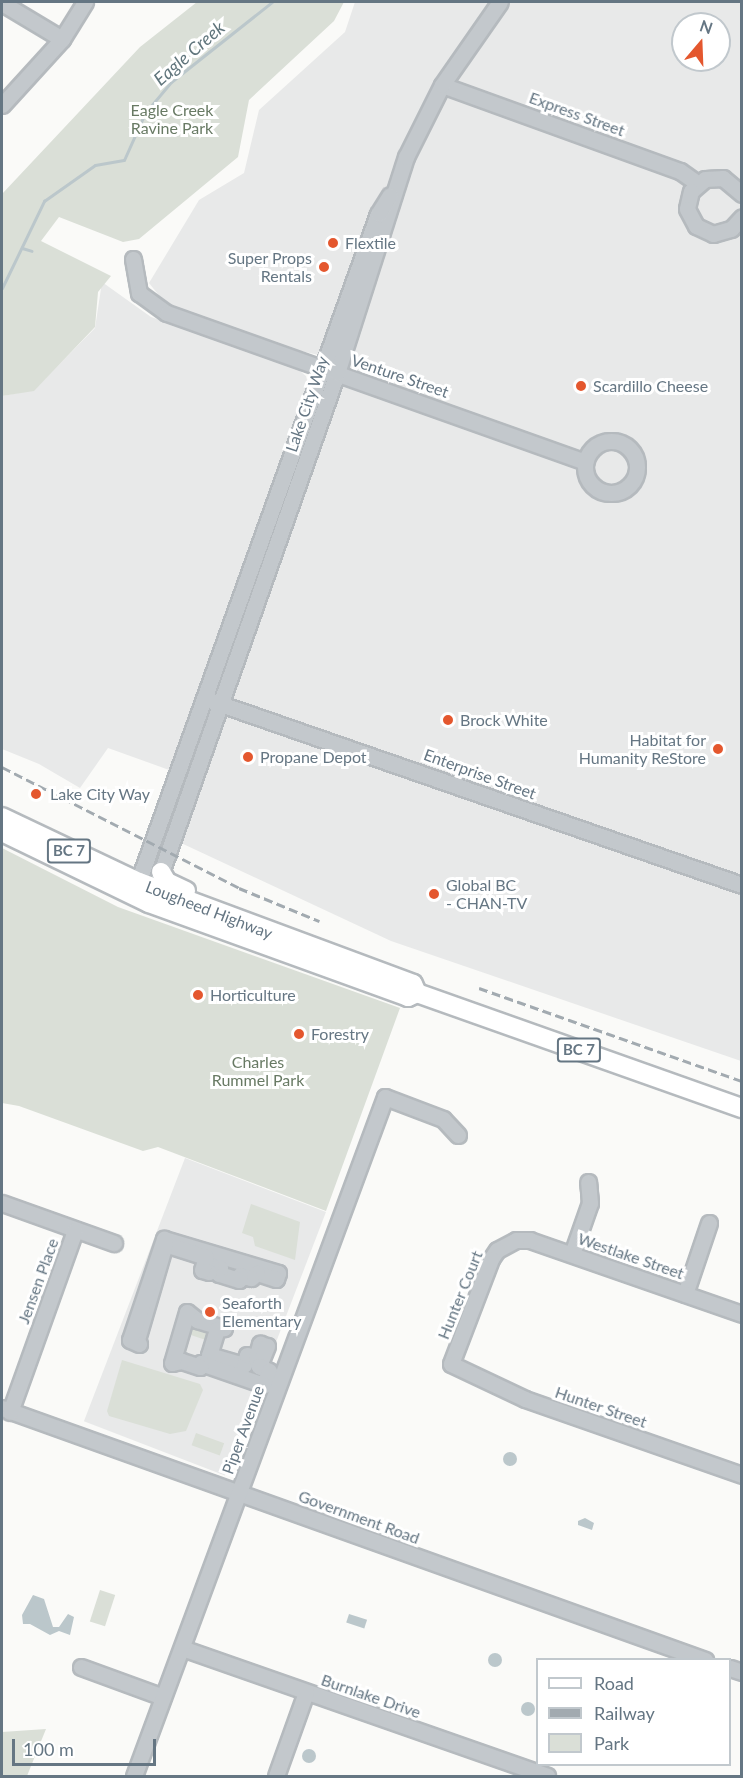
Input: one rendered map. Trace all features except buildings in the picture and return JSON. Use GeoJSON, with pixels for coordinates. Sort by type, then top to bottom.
{"type":"FeatureCollection","features":[{"type":"Feature","properties":{"kind":"main road","name":"Lougheed Highway"},"geometry":{"type":"LineString","coordinates":[[2,816],[147,888],[408,997],[417,993],[741,1107]]}},
{"type":"Feature","properties":{"kind":"main road","name":"Lougheed Highway"},"geometry":{"type":"LineString","coordinates":[[2,832],[278,937],[308,944],[413,984],[417,993]]}},
{"type":"Feature","properties":{"kind":"street"},"geometry":{"type":"LineString","coordinates":[[2,105],[62,39],[85,2]]}},
{"type":"Feature","properties":{"kind":"street","name":"Lake City Way"},"geometry":{"type":"LineString","coordinates":[[147,888],[205,700],[389,219],[396,185],[442,85],[500,2]]}},
{"type":"Feature","properties":{"kind":"street"},"geometry":{"type":"LineString","coordinates":[[2,3],[62,39]]}},
{"type":"Feature","properties":{"kind":"street","name":"Express Street"},"geometry":{"type":"LineString","coordinates":[[442,85],[680,171],[697,183]]}},
{"type":"Feature","properties":{"kind":"street"},"geometry":{"type":"LineString","coordinates":[[741,194],[723,178],[714,177],[697,183],[691,191],[687,209],[696,226],[704,231],[722,233],[741,217]]}},
{"type":"Feature","properties":{"kind":"street","name":"Venture Street"},"geometry":{"type":"LineString","coordinates":[[133,259],[139,293],[167,313],[585,462]]}},
{"type":"Feature","properties":{"kind":"street","name":"Lake City Way"},"geometry":{"type":"LineString","coordinates":[[147,888],[220,704],[330,370]]}},
{"type":"Feature","properties":{"kind":"street","name":"Enterprise Street"},"geometry":{"type":"LineString","coordinates":[[205,700],[741,885]]}},
{"type":"Feature","properties":{"kind":"street","name":"Piper Avenue"},"geometry":{"type":"LineString","coordinates":[[134,1776],[385,1097],[443,1119],[459,1135]]}},
{"type":"Feature","properties":{"kind":"street"},"geometry":{"type":"LineString","coordinates":[[572,1254],[590,1203],[588,1182]]}},
{"type":"Feature","properties":{"kind":"street","name":"Jensen Place"},"geometry":{"type":"LineString","coordinates":[[2,1203],[114,1243]]}},
{"type":"Feature","properties":{"kind":"street"},"geometry":{"type":"LineString","coordinates":[[685,1294],[709,1223]]}},
{"type":"Feature","properties":{"kind":"street","name":"Jensen Place"},"geometry":{"type":"LineString","coordinates":[[6,1410],[75,1230]]}},
{"type":"Feature","properties":{"kind":"street"},"geometry":{"type":"LineString","coordinates":[[164,1239],[278,1273],[276,1279],[257,1273],[251,1278],[240,1275],[239,1280],[219,1274],[220,1268],[211,1265],[209,1272],[202,1270],[206,1257],[165,1244],[137,1340],[140,1344],[131,1341],[164,1239]]}},
{"type":"Feature","properties":{"kind":"street","name":"Westlake Street"},"geometry":{"type":"LineString","coordinates":[[507,1243],[530,1240],[741,1314]]}},
{"type":"Feature","properties":{"kind":"street","name":"Hunter Court"},"geometry":{"type":"LineString","coordinates":[[451,1364],[491,1259],[507,1243]]}},
{"type":"Feature","properties":{"kind":"street"},"geometry":{"type":"LineString","coordinates":[[187,1312],[197,1320],[224,1328],[217,1329],[209,1355],[244,1365],[247,1356],[256,1358],[260,1344],[267,1346],[258,1366],[269,1371],[264,1385],[201,1363],[200,1367],[182,1361],[172,1364],[187,1312]]}},
{"type":"Feature","properties":{"kind":"street","name":"Hunter Street"},"geometry":{"type":"LineString","coordinates":[[451,1364],[525,1399],[741,1475]]}},
{"type":"Feature","properties":{"kind":"street","name":"Government Road"},"geometry":{"type":"LineString","coordinates":[[6,1410],[702,1658]]}},
{"type":"Feature","properties":{"kind":"street","name":"Burnlake Drive"},"geometry":{"type":"LineString","coordinates":[[182,1648],[548,1776]]}},
{"type":"Feature","properties":{"kind":"street"},"geometry":{"type":"LineString","coordinates":[[81,1667],[164,1697]]}},
{"type":"Feature","properties":{"kind":"street"},"geometry":{"type":"LineString","coordinates":[[276,1776],[306,1692]]}},
{"type":"Feature","properties":{"kind":"shaded area"},"geometry":{"type":"Polygon","coordinates":[[[355,2],[741,2],[741,1061],[391,941],[181,843],[215,733],[345,361],[301,351],[165,303],[149,283],[199,200],[244,173],[259,110],[345,32],[355,2]]]}},
{"type":"Feature","properties":{"kind":"shaded area"},"geometry":{"type":"Polygon","coordinates":[[[102,282],[151,317],[294,366],[306,376],[309,388],[172,771],[108,748],[80,788],[39,764],[2,749],[2,396],[34,390],[95,328],[102,282]]]}},
{"type":"Feature","properties":{"kind":"shaded area","name":"Seaforth Elementary"},"geometry":{"type":"Polygon","coordinates":[[[185,1158],[326,1212],[225,1475],[84,1421],[185,1158]]]}},
{"type":"Feature","properties":{"kind":"shaded area"},"geometry":{"type":"Polygon","coordinates":[[[510,1452],[515,1454],[517,1459],[515,1464],[510,1466],[505,1464],[503,1459],[505,1454],[510,1452]]]}},
{"type":"Feature","properties":{"kind":"shaded area"},"geometry":{"type":"Polygon","coordinates":[[[585,1518],[594,1523],[592,1530],[578,1525],[578,1521],[585,1518]]]}},
{"type":"Feature","properties":{"kind":"shaded area"},"geometry":{"type":"Polygon","coordinates":[[[33,1595],[44,1599],[53,1627],[59,1627],[68,1614],[74,1617],[70,1635],[59,1631],[50,1635],[30,1624],[23,1624],[22,1615],[33,1595]]]}},
{"type":"Feature","properties":{"kind":"shaded area"},"geometry":{"type":"Polygon","coordinates":[[[349,1614],[367,1620],[364,1628],[346,1623],[349,1614]]]}},
{"type":"Feature","properties":{"kind":"shaded area"},"geometry":{"type":"Polygon","coordinates":[[[495,1653],[500,1655],[502,1660],[500,1665],[495,1667],[490,1665],[488,1660],[490,1655],[495,1653]]]}},
{"type":"Feature","properties":{"kind":"shaded area"},"geometry":{"type":"Polygon","coordinates":[[[528,1702],[533,1704],[535,1709],[533,1714],[528,1716],[523,1714],[521,1709],[523,1704],[528,1702]]]}},
{"type":"Feature","properties":{"kind":"shaded area"},"geometry":{"type":"Polygon","coordinates":[[[309,1749],[314,1751],[316,1756],[314,1761],[309,1763],[304,1761],[302,1756],[304,1751],[309,1749]]]}},
{"type":"Feature","properties":{"kind":"green space","name":"Eagle Creek Ravine Park"},"geometry":{"type":"Polygon","coordinates":[[[197,2],[344,2],[334,21],[249,100],[238,157],[139,239],[123,242],[59,217],[41,241],[111,276],[98,292],[95,327],[34,391],[2,396],[2,194],[140,47],[197,2]]]}},
{"type":"Feature","properties":{"kind":"green space","name":"Charles Rummel Park"},"geometry":{"type":"Polygon","coordinates":[[[2,848],[118,907],[400,1008],[326,1211],[158,1147],[143,1151],[19,1106],[2,1103],[2,848]]]}},
{"type":"Feature","properties":{"kind":"green space"},"geometry":{"type":"Polygon","coordinates":[[[251,1204],[300,1222],[295,1260],[255,1246],[253,1237],[242,1233],[251,1204]]]}},
{"type":"Feature","properties":{"kind":"green space"},"geometry":{"type":"Polygon","coordinates":[[[191,1318],[217,1327],[212,1342],[186,1333],[191,1318]]]}},
{"type":"Feature","properties":{"kind":"green space"},"geometry":{"type":"Polygon","coordinates":[[[122,1360],[200,1384],[203,1390],[186,1431],[170,1434],[109,1416],[107,1411],[122,1360]]]}},
{"type":"Feature","properties":{"kind":"green space"},"geometry":{"type":"Polygon","coordinates":[[[196,1433],[224,1443],[220,1455],[192,1445],[196,1433]]]}},
{"type":"Feature","properties":{"kind":"green space"},"geometry":{"type":"Polygon","coordinates":[[[100,1590],[115,1595],[105,1626],[90,1621],[100,1590]]]}},
{"type":"Feature","properties":{"kind":"green space"},"geometry":{"type":"Polygon","coordinates":[[[46,1729],[27,1776],[2,1776],[2,1732],[46,1729]]]}},
{"type":"Feature","properties":{"kind":"waterway","name":"Eagle Creek"},"geometry":{"type":"LineString","coordinates":[[2,288],[44,201],[95,165],[124,160],[145,113],[171,82],[272,2]]}},
{"type":"Feature","properties":{"kind":"waterway"},"geometry":{"type":"LineString","coordinates":[[22,248],[32,251]]}},
{"type":"Feature","properties":{"kind":"railway"},"geometry":{"type":"LineString","coordinates":[[2,767],[239,888],[319,921]]}},
{"type":"Feature","properties":{"kind":"railway"},"geometry":{"type":"LineString","coordinates":[[479,988],[742,1081]]}},
{"type":"Feature","properties":{"kind":"place","name":"Flextile"},"geometry":{"type":"Point","coordinates":[333,243]}},
{"type":"Feature","properties":{"kind":"place","name":"Super Props Rentals"},"geometry":{"type":"Point","coordinates":[324,267]}},
{"type":"Feature","properties":{"kind":"place","name":"Scardillo Cheese"},"geometry":{"type":"Point","coordinates":[581,386]}},
{"type":"Feature","properties":{"kind":"place","name":"Brock White"},"geometry":{"type":"Point","coordinates":[448,720]}},
{"type":"Feature","properties":{"kind":"place","name":"Habitat for Humanity ReStore"},"geometry":{"type":"Point","coordinates":[718,749]}},
{"type":"Feature","properties":{"kind":"place","name":"Propane Depot"},"geometry":{"type":"Point","coordinates":[248,757]}},
{"type":"Feature","properties":{"kind":"place","name":"Lake City Way"},"geometry":{"type":"Point","coordinates":[36,794]}},
{"type":"Feature","properties":{"kind":"place","name":"Global BC - CHAN-TV"},"geometry":{"type":"Point","coordinates":[434,894]}},
{"type":"Feature","properties":{"kind":"place","name":"Horticulture"},"geometry":{"type":"Point","coordinates":[198,995]}},
{"type":"Feature","properties":{"kind":"place","name":"Forestry"},"geometry":{"type":"Point","coordinates":[299,1034]}},
{"type":"Feature","properties":{"kind":"place","name":"Seaforth Elementary"},"geometry":{"type":"Point","coordinates":[210,1312]}}]}
